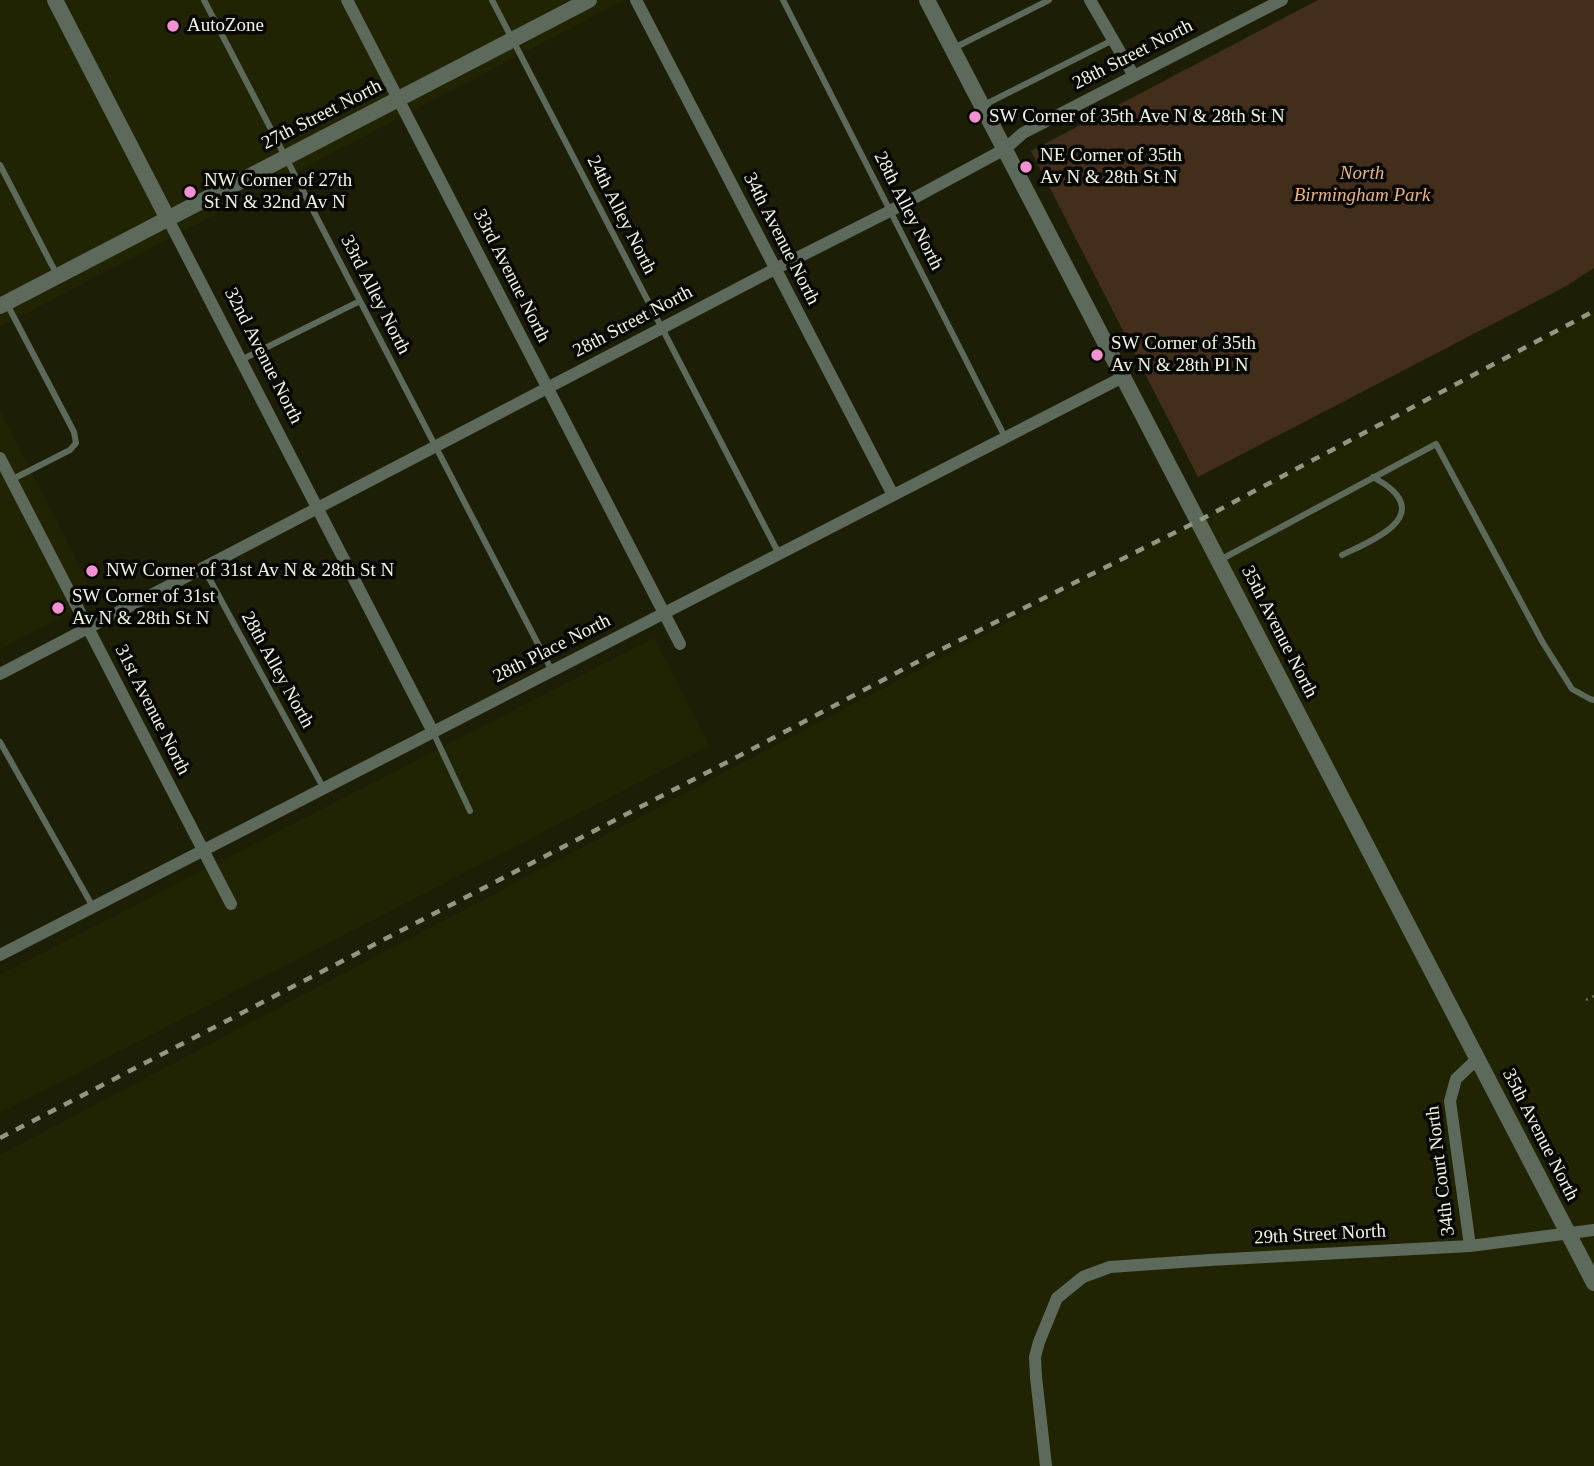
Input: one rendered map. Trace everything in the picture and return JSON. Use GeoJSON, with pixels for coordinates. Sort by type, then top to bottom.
{"type":"FeatureCollection","features":[{"type":"Feature","properties":{"kind":"street","name":"32nd Avenue North"},"geometry":{"type":"LineString","coordinates":[[55,0],[433,732]]}},
{"type":"Feature","properties":{"kind":"street","name":"33rd Avenue North"},"geometry":{"type":"LineString","coordinates":[[347,0],[680,644]]}},
{"type":"Feature","properties":{"kind":"street","name":"27th Street North"},"geometry":{"type":"LineString","coordinates":[[3,304],[589,0]]}},
{"type":"Feature","properties":{"kind":"street","name":"34th Avenue North"},"geometry":{"type":"LineString","coordinates":[[636,0],[893,495]]}},
{"type":"Feature","properties":{"kind":"street","name":"35th Avenue North"},"geometry":{"type":"LineString","coordinates":[[927,0],[1594,1283]]}},
{"type":"Feature","properties":{"kind":"street"},"geometry":{"type":"LineString","coordinates":[[1090,0],[1134,76]]}},
{"type":"Feature","properties":{"kind":"street","name":"28th Street North"},"geometry":{"type":"LineString","coordinates":[[0,674],[890,211],[1005,149],[1023,134],[1282,0]]}},
{"type":"Feature","properties":{"kind":"street","name":"28th Place North"},"geometry":{"type":"LineString","coordinates":[[0,955],[1122,377]]}},
{"type":"Feature","properties":{"kind":"street","name":"31st Avenue North"},"geometry":{"type":"LineString","coordinates":[[0,458],[231,904]]}},
{"type":"Feature","properties":{"kind":"street","name":"34th Court North"},"geometry":{"type":"LineString","coordinates":[[1470,1246],[1450,1101],[1456,1079],[1477,1059]]}},
{"type":"Feature","properties":{"kind":"street","name":"29th Street North"},"geometry":{"type":"LineString","coordinates":[[1046,1466],[1035,1357],[1057,1298],[1083,1277],[1110,1267],[1470,1246],[1594,1230]]}},
{"type":"Feature","properties":{"kind":"lane","name":"33rd Alley North"},"geometry":{"type":"LineString","coordinates":[[204,0],[436,447]]}},
{"type":"Feature","properties":{"kind":"lane"},"geometry":{"type":"LineString","coordinates":[[492,0],[512,40]]}},
{"type":"Feature","properties":{"kind":"lane","name":"28th Alley North"},"geometry":{"type":"LineString","coordinates":[[783,0],[1005,437]]}},
{"type":"Feature","properties":{"kind":"lane"},"geometry":{"type":"LineString","coordinates":[[953,49],[1049,0]]}},
{"type":"Feature","properties":{"kind":"lane","name":"24th Alley North"},"geometry":{"type":"LineString","coordinates":[[512,40],[779,554]]}},
{"type":"Feature","properties":{"kind":"lane"},"geometry":{"type":"LineString","coordinates":[[982,106],[1113,40]]}},
{"type":"Feature","properties":{"kind":"lane"},"geometry":{"type":"LineString","coordinates":[[0,165],[58,276]]}},
{"type":"Feature","properties":{"kind":"lane"},"geometry":{"type":"LineString","coordinates":[[241,360],[360,301]]}},
{"type":"Feature","properties":{"kind":"lane"},"geometry":{"type":"LineString","coordinates":[[3,304],[74,432],[76,443],[71,450],[12,480]]}},
{"type":"Feature","properties":{"kind":"lane"},"geometry":{"type":"LineString","coordinates":[[1218,561],[1436,444],[1543,643],[1572,689],[1594,700]]}},
{"type":"Feature","properties":{"kind":"lane"},"geometry":{"type":"LineString","coordinates":[[436,447],[552,671]]}},
{"type":"Feature","properties":{"kind":"lane"},"geometry":{"type":"LineString","coordinates":[[1342,555],[1380,535],[1397,523],[1401,515],[1402,506],[1394,492],[1373,477]]}},
{"type":"Feature","properties":{"kind":"lane","name":"28th Alley North"},"geometry":{"type":"LineString","coordinates":[[203,567],[324,789]]}},
{"type":"Feature","properties":{"kind":"lane"},"geometry":{"type":"LineString","coordinates":[[433,732],[470,811]]}},
{"type":"Feature","properties":{"kind":"lane"},"geometry":{"type":"LineString","coordinates":[[0,743],[93,907]]}},
{"type":"Feature","properties":{"kind":"path"},"geometry":{"type":"LineString","coordinates":[[1586,1000],[1594,996]]}},
{"type":"Feature","properties":{"kind":"shaded area"},"geometry":{"type":"Polygon","coordinates":[[[0,0],[624,0],[0,327],[0,0]]]}},
{"type":"Feature","properties":{"kind":"shaded area"},"geometry":{"type":"Polygon","coordinates":[[[1594,313],[1594,1466],[0,1466],[0,1155],[1594,313]]]}},
{"type":"Feature","properties":{"kind":"shaded area"},"geometry":{"type":"Polygon","coordinates":[[[0,411],[96,599],[0,649],[0,411]]]}},
{"type":"Feature","properties":{"kind":"shaded area"},"geometry":{"type":"Polygon","coordinates":[[[654,638],[709,746],[0,1113],[0,975],[654,638]]]}},
{"type":"Feature","properties":{"kind":"green space","name":"North Birmingham Park"},"geometry":{"type":"Polygon","coordinates":[[[1318,0],[1594,0],[1594,268],[1568,285],[1198,477],[1031,151],[1318,0]]]}},
{"type":"Feature","properties":{"kind":"railway"},"geometry":{"type":"LineString","coordinates":[[0,1138],[936,652],[1198,521],[1594,311]]}},
{"type":"Feature","properties":{"kind":"place","name":"AutoZone"},"geometry":{"type":"Point","coordinates":[173,26]}},
{"type":"Feature","properties":{"kind":"place","name":"SW Corner of 35th Ave N & 28th St N"},"geometry":{"type":"Point","coordinates":[975,117]}},
{"type":"Feature","properties":{"kind":"place","name":"NE Corner of 35th Av N & 28th St N"},"geometry":{"type":"Point","coordinates":[1026,167]}},
{"type":"Feature","properties":{"kind":"place","name":"NW Corner of 27th St N & 32nd Av N"},"geometry":{"type":"Point","coordinates":[190,192]}},
{"type":"Feature","properties":{"kind":"place","name":"SW Corner of 35th Av N & 28th Pl N"},"geometry":{"type":"Point","coordinates":[1097,355]}},
{"type":"Feature","properties":{"kind":"place","name":"NW Corner of 31st Av N & 28th St N"},"geometry":{"type":"Point","coordinates":[92,571]}},
{"type":"Feature","properties":{"kind":"place","name":"SW Corner of 31st Av N & 28th St N"},"geometry":{"type":"Point","coordinates":[58,608]}}]}
